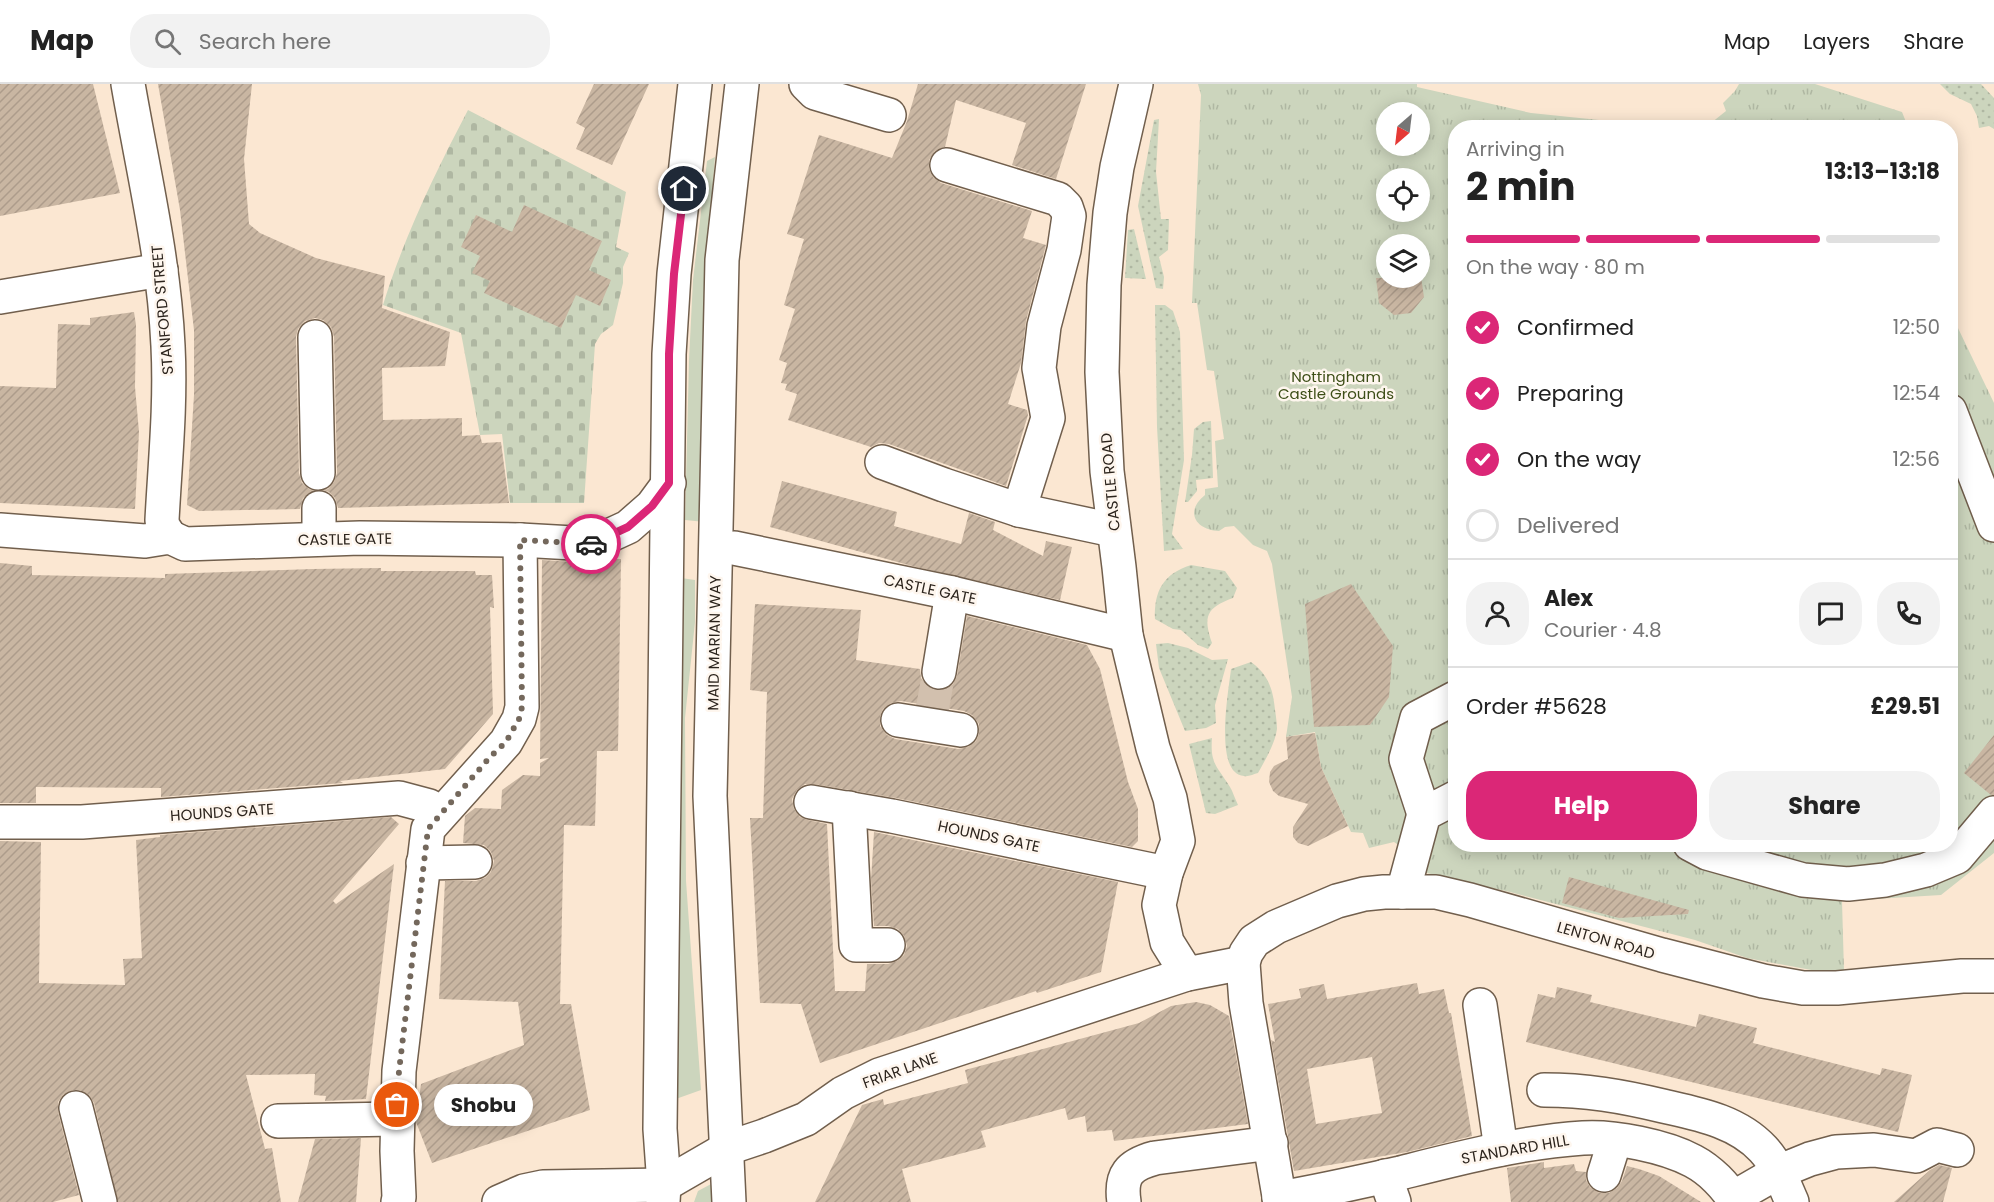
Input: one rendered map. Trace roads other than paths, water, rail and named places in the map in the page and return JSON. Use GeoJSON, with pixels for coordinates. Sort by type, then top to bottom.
{"type":"FeatureCollection","features":[{"type":"Feature","properties":{"kind":"street","name":"STANFORD STREET"},"geometry":{"type":"LineString","coordinates":[[128,84],[162,270],[168,346],[169,405],[162,520],[170,537]]}},
{"type":"Feature","properties":{"kind":"street"},"geometry":{"type":"LineString","coordinates":[[664,1193],[660,1129],[669,354],[674,274],[695,84]]}},
{"type":"Feature","properties":{"kind":"street","name":"MAID MARIAN WAY"},"geometry":{"type":"LineString","coordinates":[[729,1202],[710,796],[722,260],[742,84]]}},
{"type":"Feature","properties":{"kind":"street"},"geometry":{"type":"LineString","coordinates":[[806,84],[815,93],[888,115]]}},
{"type":"Feature","properties":{"kind":"street","name":"CASTLE ROAD"},"geometry":{"type":"LineString","coordinates":[[1136,84],[1117,167],[1110,213],[1104,285],[1102,372],[1107,471],[1126,635],[1153,748],[1170,798],[1178,841],[1166,873],[1159,905],[1167,942],[1187,974]]}},
{"type":"Feature","properties":{"kind":"street"},"geometry":{"type":"LineString","coordinates":[[946,165],[1058,199],[1066,207],[1069,216],[1064,250],[1044,326],[1039,368],[1048,418],[1019,510]]}},
{"type":"Feature","properties":{"kind":"street"},"geometry":{"type":"LineString","coordinates":[[0,297],[162,270]]}},
{"type":"Feature","properties":{"kind":"street"},"geometry":{"type":"LineString","coordinates":[[315,337],[318,473]]}},
{"type":"Feature","properties":{"kind":"street"},"geometry":{"type":"LineString","coordinates":[[1958,432],[1994,525]]}},
{"type":"Feature","properties":{"kind":"street"},"geometry":{"type":"LineString","coordinates":[[882,462],[1019,510],[1114,537]]}},
{"type":"Feature","properties":{"kind":"street","name":"CASTLE GATE"},"geometry":{"type":"LineString","coordinates":[[0,530],[145,541],[170,537],[185,544],[319,524],[591,544],[628,527],[652,506],[669,483]]}},
{"type":"Feature","properties":{"kind":"street"},"geometry":{"type":"LineString","coordinates":[[399,1200],[397,1119],[399,1071],[428,829],[506,742],[519,719],[522,707],[520,540]]}},
{"type":"Feature","properties":{"kind":"street","name":"CASTLE GATE"},"geometry":{"type":"LineString","coordinates":[[734,548],[952,593],[1126,635]]}},
{"type":"Feature","properties":{"kind":"street"},"geometry":{"type":"LineString","coordinates":[[939,672],[952,593]]}},
{"type":"Feature","properties":{"kind":"street"},"geometry":{"type":"LineString","coordinates":[[1403,892],[1424,814],[1406,759],[1417,718],[1448,702]]}},
{"type":"Feature","properties":{"kind":"street"},"geometry":{"type":"LineString","coordinates":[[919,721],[961,730]]}},
{"type":"Feature","properties":{"kind":"street","name":"HOUNDS GATE"},"geometry":{"type":"LineString","coordinates":[[0,822],[82,822],[399,798],[429,806],[441,813]]}},
{"type":"Feature","properties":{"kind":"street","name":"HOUNDS GATE"},"geometry":{"type":"LineString","coordinates":[[811,802],[1166,873]]}},
{"type":"Feature","properties":{"kind":"street"},"geometry":{"type":"LineString","coordinates":[[1424,814],[1448,802]]}},
{"type":"Feature","properties":{"kind":"street"},"geometry":{"type":"LineString","coordinates":[[849,808],[856,945],[877,935]]}},
{"type":"Feature","properties":{"kind":"street"},"geometry":{"type":"LineString","coordinates":[[1705,852],[1803,880],[1848,884],[1876,881],[1926,870],[1957,857],[1994,813]]}},
{"type":"Feature","properties":{"kind":"street"},"geometry":{"type":"LineString","coordinates":[[423,863],[475,862]]}},
{"type":"Feature","properties":{"kind":"street","name":"LENTON ROAD"},"geometry":{"type":"LineString","coordinates":[[1244,958],[1254,941],[1276,927],[1315,909],[1364,894],[1436,892],[1662,955],[1763,981],[1803,988],[1837,988],[1962,976],[1994,976]]}},
{"type":"Feature","properties":{"kind":"street","name":"FRIAR LANE"},"geometry":{"type":"LineString","coordinates":[[500,1202],[524,1191],[543,1187],[664,1193],[728,1148],[806,1119],[843,1093],[879,1075],[1187,974],[1244,958]]}},
{"type":"Feature","properties":{"kind":"street","name":"STANDARD HILL"},"geometry":{"type":"LineString","coordinates":[[1244,958],[1246,1003],[1280,1200],[1389,1189],[1501,1149],[1584,1138],[1651,1146],[1694,1161],[1710,1173],[1734,1200]]}},
{"type":"Feature","properties":{"kind":"street"},"geometry":{"type":"LineString","coordinates":[[1480,1005],[1501,1149]]}},
{"type":"Feature","properties":{"kind":"street"},"geometry":{"type":"LineString","coordinates":[[1544,1090],[1612,1094],[1698,1114],[1727,1124],[1741,1131],[1763,1150],[1778,1172],[1792,1202]]}},
{"type":"Feature","properties":{"kind":"street"},"geometry":{"type":"LineString","coordinates":[[76,1108],[100,1202]]}},
{"type":"Feature","properties":{"kind":"street"},"geometry":{"type":"LineString","coordinates":[[278,1121],[326,1108],[397,1119]]}},
{"type":"Feature","properties":{"kind":"street"},"geometry":{"type":"LineString","coordinates":[[1604,1175],[1615,1140]]}},
{"type":"Feature","properties":{"kind":"street"},"geometry":{"type":"LineString","coordinates":[[1124,1202],[1122,1192],[1125,1174],[1139,1162],[1271,1143]]}},
{"type":"Feature","properties":{"kind":"street"},"geometry":{"type":"LineString","coordinates":[[1734,1200],[1778,1172],[1810,1159],[1836,1152],[1874,1150],[1916,1156],[1937,1145],[1956,1150]]}},
{"type":"Feature","properties":{"kind":"tunnel"},"geometry":{"type":"LineString","coordinates":[[931,716],[939,672]]}},
{"type":"Feature","properties":{"kind":"place","name":"Shobu"},"geometry":{"type":"Point","coordinates":[397,1105]}},
{"type":"Feature","properties":{"kind":"park label","name":"Nottingham Castle Grounds"},"geometry":{"type":"Point","coordinates":[1336,384]}}]}
